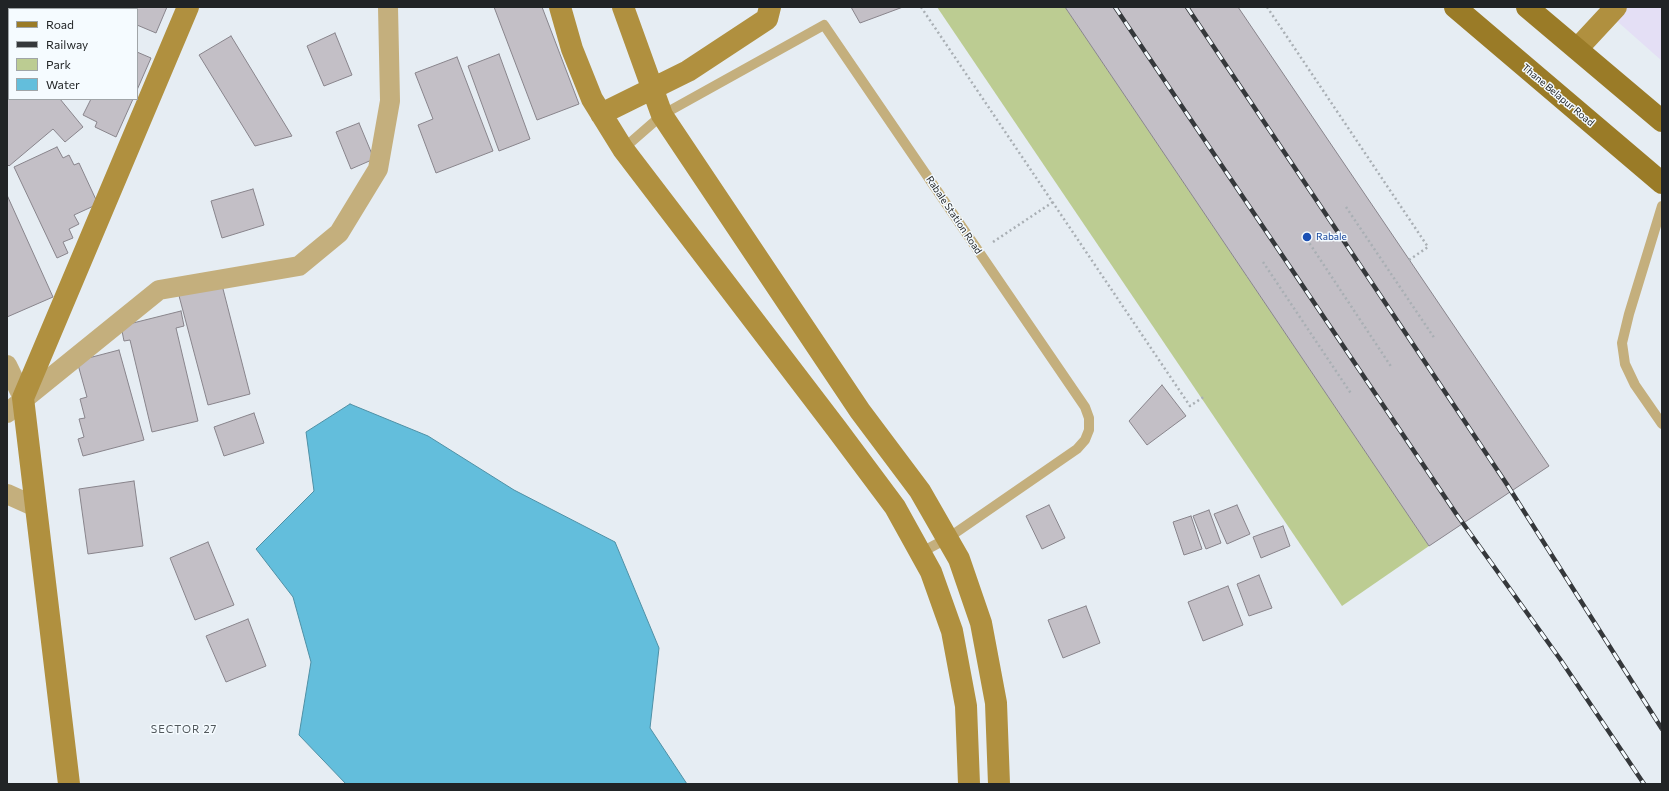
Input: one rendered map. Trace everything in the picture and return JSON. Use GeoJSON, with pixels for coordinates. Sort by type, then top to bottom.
{"type":"FeatureCollection","features":[{"type":"Feature","properties":{"kind":"main road","name":"Thane Belapur Road"},"geometry":{"type":"LineString","coordinates":[[1456,7],[1662,183]]}},
{"type":"Feature","properties":{"kind":"main road"},"geometry":{"type":"LineString","coordinates":[[1527,7],[1662,121]]}},
{"type":"Feature","properties":{"kind":"street"},"geometry":{"type":"LineString","coordinates":[[23,398],[188,7]]}},
{"type":"Feature","properties":{"kind":"street"},"geometry":{"type":"LineString","coordinates":[[560,7],[572,49],[592,99],[623,150],[836,428],[890,501],[931,572],[952,631],[966,706],[969,784]]}},
{"type":"Feature","properties":{"kind":"street"},"geometry":{"type":"LineString","coordinates":[[623,7],[662,115],[860,410],[920,491],[959,559],[981,623],[996,703],[999,784]]}},
{"type":"Feature","properties":{"kind":"street"},"geometry":{"type":"LineString","coordinates":[[601,114],[688,71],[767,19],[770,7]]}},
{"type":"Feature","properties":{"kind":"street"},"geometry":{"type":"LineString","coordinates":[[1577,49],[1616,7]]}},
{"type":"Feature","properties":{"kind":"street"},"geometry":{"type":"LineString","coordinates":[[7,412],[159,290],[299,266],[339,233],[378,169],[390,101],[383,8]]}},
{"type":"Feature","properties":{"kind":"street"},"geometry":{"type":"LineString","coordinates":[[7,365],[23,398],[70,784]]}},
{"type":"Feature","properties":{"kind":"street"},"geometry":{"type":"LineString","coordinates":[[7,494],[36,508]]}},
{"type":"Feature","properties":{"kind":"lane","name":"Rabale Station Road"},"geometry":{"type":"LineString","coordinates":[[623,150],[662,115],[824,25],[1085,407],[1089,418],[1089,430],[1085,440],[1077,449],[948,538],[920,553]]}},
{"type":"Feature","properties":{"kind":"lane"},"geometry":{"type":"LineString","coordinates":[[1662,206],[1629,314],[1622,343],[1625,364],[1635,385],[1662,424]]}},
{"type":"Feature","properties":{"kind":"path"},"geometry":{"type":"LineString","coordinates":[[921,7],[1190,406],[1205,396]]}},
{"type":"Feature","properties":{"kind":"path"},"geometry":{"type":"LineString","coordinates":[[1267,7],[1428,247],[1409,260]]}},
{"type":"Feature","properties":{"kind":"path"},"geometry":{"type":"LineString","coordinates":[[979,252],[1053,202]]}},
{"type":"Feature","properties":{"kind":"path"},"geometry":{"type":"LineString","coordinates":[[1346,207],[1436,339]]}},
{"type":"Feature","properties":{"kind":"path"},"geometry":{"type":"LineString","coordinates":[[1304,235],[1392,368]]}},
{"type":"Feature","properties":{"kind":"path"},"geometry":{"type":"LineString","coordinates":[[1263,262],[1352,395]]}},
{"type":"Feature","properties":{"kind":"shaded area"},"geometry":{"type":"Polygon","coordinates":[[[1601,7],[1662,7],[1662,61],[1601,7]]]}},
{"type":"Feature","properties":{"kind":"green space"},"geometry":{"type":"Polygon","coordinates":[[[937,7],[1065,7],[1429,546],[1342,606],[937,7]]]}},
{"type":"Feature","properties":{"kind":"water"},"geometry":{"type":"Polygon","coordinates":[[[350,404],[428,436],[514,490],[615,542],[659,648],[650,728],[687,784],[346,784],[299,735],[311,662],[293,597],[256,549],[314,491],[306,432],[350,404]]]}},
{"type":"Feature","properties":{"kind":"building"},"geometry":{"type":"Polygon","coordinates":[[[167,7],[156,33],[138,25],[138,8],[110,8],[167,7]]]}},
{"type":"Feature","properties":{"kind":"building"},"geometry":{"type":"Polygon","coordinates":[[[494,7],[542,7],[579,104],[537,120],[494,7]]]}},
{"type":"Feature","properties":{"kind":"building"},"geometry":{"type":"Polygon","coordinates":[[[851,7],[903,7],[860,23],[851,7]]]}},
{"type":"Feature","properties":{"kind":"building","name":"Rabale"},"geometry":{"type":"Polygon","coordinates":[[[1065,7],[1238,7],[1549,466],[1429,546],[1065,7]]]}},
{"type":"Feature","properties":{"kind":"building"},"geometry":{"type":"Polygon","coordinates":[[[7,30],[8,30],[8,74],[7,30]]]}},
{"type":"Feature","properties":{"kind":"building"},"geometry":{"type":"Polygon","coordinates":[[[335,33],[352,75],[324,86],[307,46],[335,33]]]}},
{"type":"Feature","properties":{"kind":"building"},"geometry":{"type":"Polygon","coordinates":[[[231,36],[292,136],[255,146],[199,55],[231,36]]]}},
{"type":"Feature","properties":{"kind":"building"},"geometry":{"type":"Polygon","coordinates":[[[138,52],[151,58],[138,88],[138,52]]]}},
{"type":"Feature","properties":{"kind":"building"},"geometry":{"type":"Polygon","coordinates":[[[499,54],[530,139],[499,151],[468,66],[499,54]]]}},
{"type":"Feature","properties":{"kind":"building"},"geometry":{"type":"Polygon","coordinates":[[[457,57],[493,151],[436,173],[418,125],[433,119],[415,73],[457,57]]]}},
{"type":"Feature","properties":{"kind":"building"},"geometry":{"type":"Polygon","coordinates":[[[8,88],[8,100],[61,100],[83,127],[65,142],[53,129],[9,166],[7,164],[8,88]]]}},
{"type":"Feature","properties":{"kind":"building"},"geometry":{"type":"Polygon","coordinates":[[[90,100],[133,100],[116,137],[95,127],[97,122],[83,115],[90,100]]]}},
{"type":"Feature","properties":{"kind":"building"},"geometry":{"type":"Polygon","coordinates":[[[359,123],[374,159],[351,169],[336,132],[359,123]]]}},
{"type":"Feature","properties":{"kind":"building"},"geometry":{"type":"Polygon","coordinates":[[[57,147],[63,158],[69,155],[74,165],[79,163],[98,204],[74,215],[79,224],[69,229],[73,238],[63,242],[68,253],[57,258],[14,167],[57,147]]]}},
{"type":"Feature","properties":{"kind":"building"},"geometry":{"type":"Polygon","coordinates":[[[253,189],[264,225],[222,238],[211,201],[253,189]]]}},
{"type":"Feature","properties":{"kind":"building"},"geometry":{"type":"Polygon","coordinates":[[[7,195],[53,297],[7,317],[7,195]]]}},
{"type":"Feature","properties":{"kind":"building"},"geometry":{"type":"Polygon","coordinates":[[[222,285],[250,394],[208,405],[178,292],[222,285]]]}},
{"type":"Feature","properties":{"kind":"building"},"geometry":{"type":"Polygon","coordinates":[[[181,311],[184,326],[176,328],[198,421],[152,432],[130,340],[124,341],[121,326],[181,311]]]}},
{"type":"Feature","properties":{"kind":"building"},"geometry":{"type":"Polygon","coordinates":[[[119,350],[144,440],[83,456],[78,439],[84,437],[79,419],[85,418],[80,399],[87,397],[77,361],[119,350]]]}},
{"type":"Feature","properties":{"kind":"building"},"geometry":{"type":"Polygon","coordinates":[[[1162,385],[1186,416],[1147,445],[1129,421],[1162,385]]]}},
{"type":"Feature","properties":{"kind":"building"},"geometry":{"type":"Polygon","coordinates":[[[254,413],[264,443],[224,456],[214,427],[254,413]]]}},
{"type":"Feature","properties":{"kind":"building"},"geometry":{"type":"Polygon","coordinates":[[[134,481],[143,546],[88,554],[79,489],[134,481]]]}},
{"type":"Feature","properties":{"kind":"building"},"geometry":{"type":"Polygon","coordinates":[[[1049,505],[1065,538],[1042,549],[1026,516],[1049,505]]]}},
{"type":"Feature","properties":{"kind":"building"},"geometry":{"type":"Polygon","coordinates":[[[1237,505],[1250,534],[1227,544],[1214,514],[1237,505]]]}},
{"type":"Feature","properties":{"kind":"building"},"geometry":{"type":"Polygon","coordinates":[[[1209,510],[1221,543],[1206,549],[1193,516],[1209,510]]]}},
{"type":"Feature","properties":{"kind":"building"},"geometry":{"type":"Polygon","coordinates":[[[1191,516],[1202,549],[1184,555],[1173,522],[1191,516]]]}},
{"type":"Feature","properties":{"kind":"building"},"geometry":{"type":"Polygon","coordinates":[[[1283,526],[1290,546],[1261,558],[1253,537],[1283,526]]]}},
{"type":"Feature","properties":{"kind":"building"},"geometry":{"type":"Polygon","coordinates":[[[208,542],[234,605],[195,620],[170,558],[208,542]]]}},
{"type":"Feature","properties":{"kind":"building"},"geometry":{"type":"Polygon","coordinates":[[[1259,575],[1272,608],[1249,616],[1237,584],[1259,575]]]}},
{"type":"Feature","properties":{"kind":"building"},"geometry":{"type":"Polygon","coordinates":[[[1228,586],[1243,625],[1203,641],[1188,602],[1228,586]]]}},
{"type":"Feature","properties":{"kind":"building"},"geometry":{"type":"Polygon","coordinates":[[[1086,606],[1100,643],[1063,658],[1048,620],[1086,606]]]}},
{"type":"Feature","properties":{"kind":"building"},"geometry":{"type":"Polygon","coordinates":[[[248,619],[266,666],[226,682],[206,636],[248,619]]]}},
{"type":"Feature","properties":{"kind":"railway"},"geometry":{"type":"LineString","coordinates":[[1115,7],[1457,515],[1560,659],[1644,784]]}},
{"type":"Feature","properties":{"kind":"railway"},"geometry":{"type":"LineString","coordinates":[[1187,7],[1506,483],[1662,729]]}},
{"type":"Feature","properties":{"kind":"place","name":"Rabale"},"geometry":{"type":"Point","coordinates":[1307,237]}},
{"type":"Feature","properties":{"kind":"district","name":"SECTOR 27"},"geometry":{"type":"Point","coordinates":[184,729]}}]}
